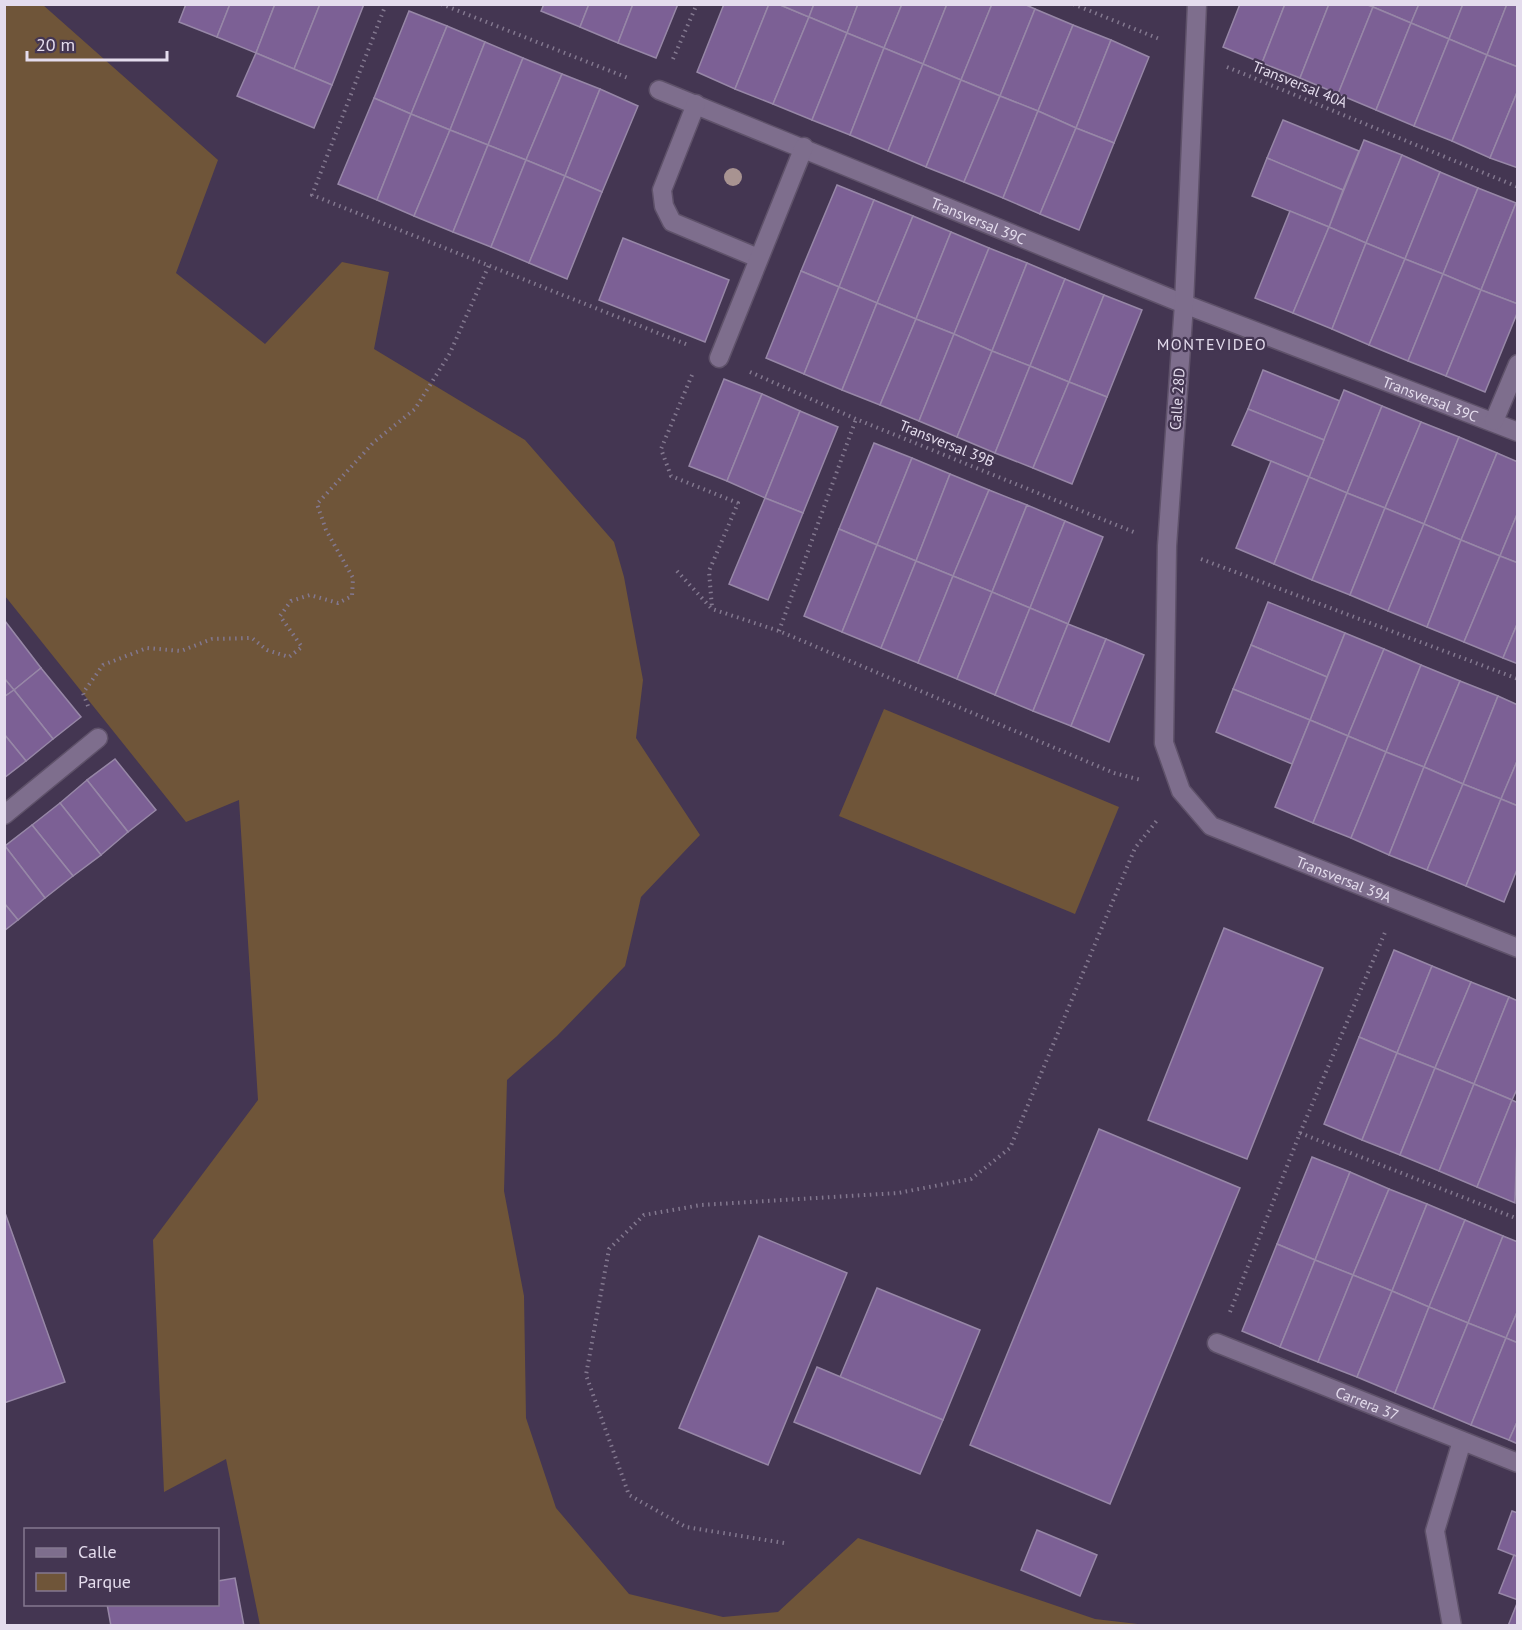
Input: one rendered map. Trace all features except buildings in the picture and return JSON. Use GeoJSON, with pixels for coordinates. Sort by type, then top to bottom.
{"type":"FeatureCollection","features":[{"type":"Feature","properties":{"kind":"street","name":"Calle 28D"},"geometry":{"type":"LineString","coordinates":[[1181,791],[1164,743],[1167,546],[1184,304],[1197,4]]}},
{"type":"Feature","properties":{"kind":"street","name":"Transversal 39C"},"geometry":{"type":"LineString","coordinates":[[659,90],[804,147],[1184,304],[1518,432]]}},
{"type":"Feature","properties":{"kind":"street"},"geometry":{"type":"LineString","coordinates":[[696,104],[662,190],[664,206],[672,222],[758,258]]}},
{"type":"Feature","properties":{"kind":"street"},"geometry":{"type":"LineString","coordinates":[[710,355],[758,258],[804,147]]}},
{"type":"Feature","properties":{"kind":"street"},"geometry":{"type":"LineString","coordinates":[[1494,421],[1518,364]]}},
{"type":"Feature","properties":{"kind":"street"},"geometry":{"type":"LineString","coordinates":[[4,815],[98,738]]}},
{"type":"Feature","properties":{"kind":"street","name":"Transversal 39A"},"geometry":{"type":"LineString","coordinates":[[1181,791],[1211,826],[1518,948]]}},
{"type":"Feature","properties":{"kind":"street","name":"Carrera 37"},"geometry":{"type":"LineString","coordinates":[[1217,1343],[1518,1463]]}},
{"type":"Feature","properties":{"kind":"street"},"geometry":{"type":"LineString","coordinates":[[1452,1626],[1435,1531],[1462,1441]]}},
{"type":"Feature","properties":{"kind":"path","name":"Transversal 39B"},"geometry":{"type":"LineString","coordinates":[[386,4],[312,195],[710,355],[856,419],[1167,546],[1518,679]]}},
{"type":"Feature","properties":{"kind":"path"},"geometry":{"type":"LineString","coordinates":[[441,4],[659,90],[696,4]]}},
{"type":"Feature","properties":{"kind":"path","name":"Transversal 40A"},"geometry":{"type":"LineString","coordinates":[[1073,4],[1518,187]]}},
{"type":"Feature","properties":{"kind":"path"},"geometry":{"type":"LineString","coordinates":[[98,738],[83,693],[103,665],[147,648],[181,651],[213,639],[252,638],[267,650],[289,657],[302,647],[280,616],[291,601],[310,595],[338,603],[352,596],[353,578],[326,530],[317,504],[374,442],[416,409],[450,353],[489,265]]}},
{"type":"Feature","properties":{"kind":"path"},"geometry":{"type":"LineString","coordinates":[[710,355],[661,449],[671,476],[738,503],[709,571],[712,609]]}},
{"type":"Feature","properties":{"kind":"path"},"geometry":{"type":"LineString","coordinates":[[779,631],[856,419]]}},
{"type":"Feature","properties":{"kind":"path"},"geometry":{"type":"LineString","coordinates":[[677,571],[712,609],[779,631],[1114,773],[1181,791],[1136,848],[1010,1148],[971,1179],[898,1193],[701,1205],[644,1215],[609,1249],[586,1375],[629,1495],[686,1527],[784,1543]]}},
{"type":"Feature","properties":{"kind":"path"},"geometry":{"type":"LineString","coordinates":[[1217,1343],[1300,1133],[1398,902]]}},
{"type":"Feature","properties":{"kind":"path"},"geometry":{"type":"LineString","coordinates":[[1300,1133],[1518,1219]]}},
{"type":"Feature","properties":{"kind":"green space"},"geometry":{"type":"Polygon","coordinates":[[[4,5],[43,5],[218,160],[176,273],[265,344],[342,262],[389,272],[374,349],[525,440],[614,542],[624,577],[643,680],[636,738],[700,835],[641,897],[625,966],[557,1036],[507,1080],[504,1191],[524,1296],[526,1418],[556,1508],[629,1594],[723,1617],[778,1612],[858,1538],[1095,1619],[1146,1625],[260,1625],[226,1459],[164,1492],[153,1240],[258,1100],[239,800],[186,822],[5,596],[4,5]]]}},
{"type":"Feature","properties":{"kind":"green space"},"geometry":{"type":"Polygon","coordinates":[[[884,709],[1119,807],[1075,914],[839,816],[884,709]]]}},
{"type":"Feature","properties":{"kind":"district","name":"MONTEVIDEO"},"geometry":{"type":"Point","coordinates":[1212,344]}}]}
